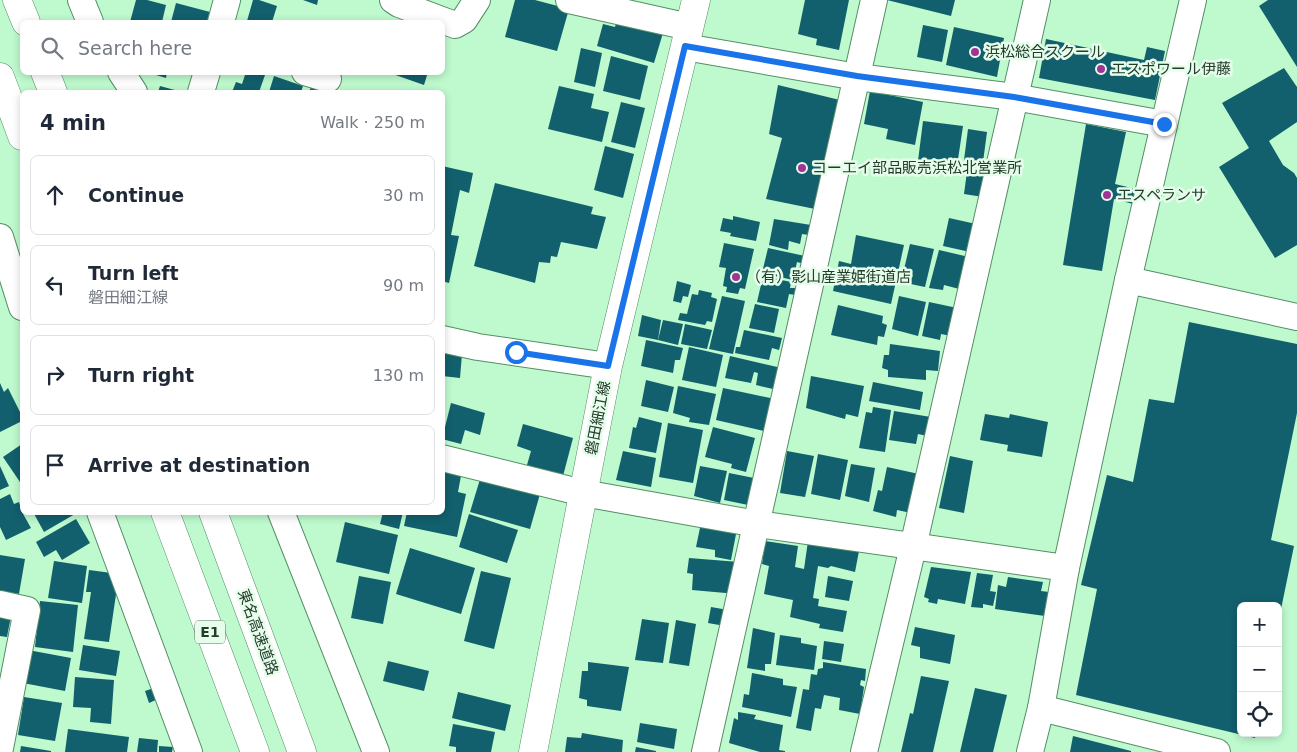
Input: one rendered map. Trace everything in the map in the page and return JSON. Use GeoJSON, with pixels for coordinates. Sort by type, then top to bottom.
{"type":"FeatureCollection","features":[{"type":"Feature","properties":{"kind":"main road"},"geometry":{"type":"LineString","coordinates":[[17,0],[25,20]]}},
{"type":"Feature","properties":{"kind":"main road","name":"磐田細江線"},"geometry":{"type":"LineString","coordinates":[[533,752],[608,366],[696,0]]}},
{"type":"Feature","properties":{"kind":"main road"},"geometry":{"type":"LineString","coordinates":[[46,75],[51,90]]}},
{"type":"Feature","properties":{"kind":"main road"},"geometry":{"type":"LineString","coordinates":[[0,77],[20,131]]}},
{"type":"Feature","properties":{"kind":"main road","name":"E1"},"geometry":{"type":"LineString","coordinates":[[166,515],[255,752]]}},
{"type":"Feature","properties":{"kind":"main road","name":"東名高速道路"},"geometry":{"type":"LineString","coordinates":[[214,515],[302,752]]}},
{"type":"Feature","properties":{"kind":"street"},"geometry":{"type":"LineString","coordinates":[[81,0],[89,20]]}},
{"type":"Feature","properties":{"kind":"street"},"geometry":{"type":"LineString","coordinates":[[222,20],[227,0]]}},
{"type":"Feature","properties":{"kind":"street"},"geometry":{"type":"LineString","coordinates":[[393,0],[442,20]]}},
{"type":"Feature","properties":{"kind":"street"},"geometry":{"type":"LineString","coordinates":[[445,21],[455,25],[464,20],[477,0]]}},
{"type":"Feature","properties":{"kind":"street"},"geometry":{"type":"LineString","coordinates":[[568,0],[687,37],[857,76],[1014,97],[1164,124]]}},
{"type":"Feature","properties":{"kind":"street"},"geometry":{"type":"LineString","coordinates":[[705,752],[874,0]]}},
{"type":"Feature","properties":{"kind":"street"},"geometry":{"type":"LineString","coordinates":[[864,752],[913,547],[1036,0]]}},
{"type":"Feature","properties":{"kind":"street"},"geometry":{"type":"LineString","coordinates":[[1030,752],[1041,708],[1066,568],[1128,280],[1193,0]]}},
{"type":"Feature","properties":{"kind":"street"},"geometry":{"type":"LineString","coordinates":[[112,75],[118,90]]}},
{"type":"Feature","properties":{"kind":"street"},"geometry":{"type":"LineString","coordinates":[[123,75],[133,90]]}},
{"type":"Feature","properties":{"kind":"street"},"geometry":{"type":"LineString","coordinates":[[202,90],[206,75]]}},
{"type":"Feature","properties":{"kind":"street"},"geometry":{"type":"LineString","coordinates":[[0,237],[20,301]]}},
{"type":"Feature","properties":{"kind":"street"},"geometry":{"type":"LineString","coordinates":[[1128,280],[1297,317]]}},
{"type":"Feature","properties":{"kind":"street"},"geometry":{"type":"LineString","coordinates":[[0,309],[20,307]]}},
{"type":"Feature","properties":{"kind":"street"},"geometry":{"type":"LineString","coordinates":[[445,340],[478,347],[608,366]]}},
{"type":"Feature","properties":{"kind":"street"},"geometry":{"type":"LineString","coordinates":[[445,459],[583,493],[757,524],[1066,568]]}},
{"type":"Feature","properties":{"kind":"street"},"geometry":{"type":"LineString","coordinates":[[101,515],[189,752]]}},
{"type":"Feature","properties":{"kind":"street"},"geometry":{"type":"LineString","coordinates":[[282,515],[376,752]]}},
{"type":"Feature","properties":{"kind":"street"},"geometry":{"type":"LineString","coordinates":[[0,604],[27,610],[0,748]]}},
{"type":"Feature","properties":{"kind":"street"},"geometry":{"type":"LineString","coordinates":[[1041,708],[1217,752]]}},
{"type":"Feature","properties":{"kind":"building"},"geometry":{"type":"Polygon","coordinates":[[[136,0],[147,0],[166,5],[162,20],[131,20],[136,0]]]}},
{"type":"Feature","properties":{"kind":"building"},"geometry":{"type":"Polygon","coordinates":[[[253,0],[277,6],[273,20],[247,20],[253,0]]]}},
{"type":"Feature","properties":{"kind":"building"},"geometry":{"type":"Polygon","coordinates":[[[303,0],[318,0],[317,5],[303,0]]]}},
{"type":"Feature","properties":{"kind":"building"},"geometry":{"type":"Polygon","coordinates":[[[515,0],[535,0],[569,9],[557,51],[505,37],[515,0]]]}},
{"type":"Feature","properties":{"kind":"building"},"geometry":{"type":"Polygon","coordinates":[[[805,0],[849,0],[839,50],[816,45],[817,39],[798,34],[805,0]]]}},
{"type":"Feature","properties":{"kind":"building"},"geometry":{"type":"Polygon","coordinates":[[[887,0],[955,0],[951,16],[887,0]]]}},
{"type":"Feature","properties":{"kind":"building"},"geometry":{"type":"Polygon","coordinates":[[[1268,0],[1297,0],[1297,67],[1259,6],[1268,0]]]}},
{"type":"Feature","properties":{"kind":"building"},"geometry":{"type":"Polygon","coordinates":[[[176,3],[210,12],[208,20],[172,20],[176,3]]]}},
{"type":"Feature","properties":{"kind":"building"},"geometry":{"type":"Polygon","coordinates":[[[617,20],[663,33],[654,63],[597,46],[603,24],[615,27],[617,20]]]}},
{"type":"Feature","properties":{"kind":"building"},"geometry":{"type":"Polygon","coordinates":[[[923,25],[948,30],[942,62],[917,57],[923,25]]]}},
{"type":"Feature","properties":{"kind":"building","name":"浜松総合スクール"},"geometry":{"type":"Polygon","coordinates":[[[954,27],[1004,38],[997,77],[946,65],[954,27]]]}},
{"type":"Feature","properties":{"kind":"building","name":"エスポワール伊藤"},"geometry":{"type":"Polygon","coordinates":[[[1046,39],[1144,60],[1147,47],[1165,51],[1155,100],[1039,78],[1046,39]]]}},
{"type":"Feature","properties":{"kind":"building"},"geometry":{"type":"Polygon","coordinates":[[[581,48],[602,53],[595,87],[574,82],[581,48]]]}},
{"type":"Feature","properties":{"kind":"building"},"geometry":{"type":"Polygon","coordinates":[[[611,56],[648,66],[640,100],[603,91],[611,56]]]}},
{"type":"Feature","properties":{"kind":"building"},"geometry":{"type":"Polygon","coordinates":[[[1284,68],[1297,87],[1297,122],[1269,141],[1283,165],[1294,173],[1297,178],[1297,245],[1275,258],[1219,167],[1249,148],[1222,103],[1284,68]]]}},
{"type":"Feature","properties":{"kind":"building"},"geometry":{"type":"Polygon","coordinates":[[[156,75],[166,75],[166,78],[156,75]]]}},
{"type":"Feature","properties":{"kind":"building"},"geometry":{"type":"Polygon","coordinates":[[[245,75],[265,75],[260,90],[233,90],[236,82],[242,84],[245,75]]]}},
{"type":"Feature","properties":{"kind":"building"},"geometry":{"type":"Polygon","coordinates":[[[396,75],[427,75],[424,85],[396,75]]]}},
{"type":"Feature","properties":{"kind":"building"},"geometry":{"type":"Polygon","coordinates":[[[274,76],[303,86],[302,90],[270,90],[274,76]]]}},
{"type":"Feature","properties":{"kind":"building"},"geometry":{"type":"Polygon","coordinates":[[[312,85],[328,90],[310,90],[312,85]]]}},
{"type":"Feature","properties":{"kind":"building","name":"コーエイ部品販売浜松北営業所"},"geometry":{"type":"Polygon","coordinates":[[[778,85],[844,101],[820,210],[766,199],[782,138],[769,134],[778,85]]]}},
{"type":"Feature","properties":{"kind":"building"},"geometry":{"type":"Polygon","coordinates":[[[160,86],[175,90],[159,90],[160,86]]]}},
{"type":"Feature","properties":{"kind":"building"},"geometry":{"type":"Polygon","coordinates":[[[559,86],[594,94],[591,108],[609,112],[602,142],[548,129],[559,86]]]}},
{"type":"Feature","properties":{"kind":"building"},"geometry":{"type":"Polygon","coordinates":[[[870,91],[923,102],[915,145],[886,139],[888,129],[864,124],[870,91]]]}},
{"type":"Feature","properties":{"kind":"building"},"geometry":{"type":"Polygon","coordinates":[[[621,102],[645,108],[635,148],[611,142],[621,102]]]}},
{"type":"Feature","properties":{"kind":"building"},"geometry":{"type":"Polygon","coordinates":[[[923,121],[963,126],[957,166],[932,162],[932,167],[921,165],[922,162],[918,161],[923,121]]]}},
{"type":"Feature","properties":{"kind":"building","name":"エスペランサ"},"geometry":{"type":"Polygon","coordinates":[[[1086,124],[1126,132],[1115,184],[1140,190],[1137,205],[1114,199],[1102,271],[1063,265],[1086,124]]]}},
{"type":"Feature","properties":{"kind":"building"},"geometry":{"type":"Polygon","coordinates":[[[968,129],[987,132],[983,162],[964,160],[968,129]]]}},
{"type":"Feature","properties":{"kind":"building"},"geometry":{"type":"Polygon","coordinates":[[[605,146],[634,154],[623,198],[594,190],[605,146]]]}},
{"type":"Feature","properties":{"kind":"building"},"geometry":{"type":"Polygon","coordinates":[[[968,164],[988,166],[983,197],[964,194],[968,164]]]}},
{"type":"Feature","properties":{"kind":"building"},"geometry":{"type":"Polygon","coordinates":[[[445,167],[473,173],[469,193],[460,190],[451,235],[459,236],[449,283],[445,282],[445,167]]]}},
{"type":"Feature","properties":{"kind":"building"},"geometry":{"type":"Polygon","coordinates":[[[495,183],[593,207],[591,214],[606,217],[597,249],[561,242],[557,257],[551,256],[550,263],[539,262],[535,283],[474,266],[495,183]]]}},
{"type":"Feature","properties":{"kind":"building"},"geometry":{"type":"Polygon","coordinates":[[[733,216],[760,222],[756,241],[730,236],[731,233],[720,231],[723,218],[733,220],[733,216]]]}},
{"type":"Feature","properties":{"kind":"building"},"geometry":{"type":"Polygon","coordinates":[[[949,218],[976,224],[970,252],[943,246],[949,218]]]}},
{"type":"Feature","properties":{"kind":"building"},"geometry":{"type":"Polygon","coordinates":[[[774,219],[811,225],[809,235],[802,234],[800,244],[789,241],[788,250],[769,245],[774,219]]]}},
{"type":"Feature","properties":{"kind":"building"},"geometry":{"type":"Polygon","coordinates":[[[856,235],[904,245],[891,304],[833,291],[839,261],[851,264],[856,235]]]}},
{"type":"Feature","properties":{"kind":"building","name":"（有）影山産業姫街道店"},"geometry":{"type":"Polygon","coordinates":[[[724,243],[754,249],[745,289],[740,288],[738,294],[726,292],[727,287],[723,286],[726,268],[719,267],[724,243]]]}},
{"type":"Feature","properties":{"kind":"building"},"geometry":{"type":"Polygon","coordinates":[[[910,244],[934,249],[925,287],[901,282],[910,244]]]}},
{"type":"Feature","properties":{"kind":"building"},"geometry":{"type":"Polygon","coordinates":[[[768,248],[805,256],[804,264],[797,262],[793,280],[762,273],[768,248]]]}},
{"type":"Feature","properties":{"kind":"building"},"geometry":{"type":"Polygon","coordinates":[[[939,250],[969,257],[963,290],[944,285],[943,290],[929,288],[939,250]]]}},
{"type":"Feature","properties":{"kind":"building"},"geometry":{"type":"Polygon","coordinates":[[[763,276],[791,282],[790,288],[796,288],[795,295],[789,294],[786,308],[757,302],[763,276]]]}},
{"type":"Feature","properties":{"kind":"building"},"geometry":{"type":"Polygon","coordinates":[[[677,281],[691,285],[688,297],[683,296],[681,303],[673,301],[677,281]]]}},
{"type":"Feature","properties":{"kind":"building"},"geometry":{"type":"Polygon","coordinates":[[[699,290],[712,293],[711,297],[717,299],[712,322],[707,321],[705,325],[678,320],[680,313],[687,314],[692,294],[698,295],[699,290]]]}},
{"type":"Feature","properties":{"kind":"building"},"geometry":{"type":"Polygon","coordinates":[[[722,296],[745,301],[733,354],[709,349],[722,296]]]}},
{"type":"Feature","properties":{"kind":"building"},"geometry":{"type":"Polygon","coordinates":[[[899,296],[926,302],[918,336],[892,329],[899,296]]]}},
{"type":"Feature","properties":{"kind":"building"},"geometry":{"type":"Polygon","coordinates":[[[929,302],[962,309],[956,337],[941,334],[940,340],[922,336],[929,302]]]}},
{"type":"Feature","properties":{"kind":"building"},"geometry":{"type":"Polygon","coordinates":[[[755,304],[779,309],[774,333],[749,328],[755,304]]]}},
{"type":"Feature","properties":{"kind":"building"},"geometry":{"type":"Polygon","coordinates":[[[838,305],[883,316],[882,323],[887,325],[884,337],[878,336],[877,345],[831,335],[838,305]]]}},
{"type":"Feature","properties":{"kind":"building"},"geometry":{"type":"Polygon","coordinates":[[[642,315],[661,320],[658,340],[638,336],[642,315]]]}},
{"type":"Feature","properties":{"kind":"building"},"geometry":{"type":"Polygon","coordinates":[[[663,320],[683,324],[678,345],[658,340],[663,320]]]}},
{"type":"Feature","properties":{"kind":"building"},"geometry":{"type":"Polygon","coordinates":[[[1189,322],[1297,344],[1297,413],[1271,540],[1294,546],[1282,604],[1282,602],[1237,602],[1237,734],[1076,695],[1097,589],[1081,585],[1107,475],[1133,482],[1149,399],[1174,403],[1189,322]]]}},
{"type":"Feature","properties":{"kind":"building"},"geometry":{"type":"Polygon","coordinates":[[[685,324],[712,330],[707,349],[681,344],[685,324]]]}},
{"type":"Feature","properties":{"kind":"building"},"geometry":{"type":"Polygon","coordinates":[[[744,330],[782,338],[779,350],[772,348],[769,360],[735,353],[736,347],[740,347],[744,330]]]}},
{"type":"Feature","properties":{"kind":"building"},"geometry":{"type":"Polygon","coordinates":[[[646,340],[683,348],[680,360],[675,360],[673,373],[641,366],[646,340]]]}},
{"type":"Feature","properties":{"kind":"building"},"geometry":{"type":"Polygon","coordinates":[[[890,344],[940,351],[938,371],[926,370],[926,380],[888,377],[888,370],[882,368],[884,355],[889,355],[890,344]]]}},
{"type":"Feature","properties":{"kind":"building"},"geometry":{"type":"Polygon","coordinates":[[[689,347],[723,355],[716,387],[682,380],[689,347]]]}},
{"type":"Feature","properties":{"kind":"building"},"geometry":{"type":"Polygon","coordinates":[[[445,352],[462,354],[460,378],[445,376],[445,352]]]}},
{"type":"Feature","properties":{"kind":"building"},"geometry":{"type":"Polygon","coordinates":[[[730,356],[786,369],[781,393],[756,385],[758,373],[754,372],[751,383],[725,378],[730,356]]]}},
{"type":"Feature","properties":{"kind":"building"},"geometry":{"type":"Polygon","coordinates":[[[811,376],[864,386],[858,417],[846,414],[845,419],[806,408],[811,376]]]}},
{"type":"Feature","properties":{"kind":"building"},"geometry":{"type":"Polygon","coordinates":[[[646,380],[674,387],[668,412],[641,406],[646,380]]]}},
{"type":"Feature","properties":{"kind":"building"},"geometry":{"type":"Polygon","coordinates":[[[873,382],[923,392],[920,410],[869,401],[873,382]]]}},
{"type":"Feature","properties":{"kind":"building"},"geometry":{"type":"Polygon","coordinates":[[[0,383],[4,392],[8,388],[20,412],[20,422],[0,432],[0,383]]]}},
{"type":"Feature","properties":{"kind":"building"},"geometry":{"type":"Polygon","coordinates":[[[678,386],[716,394],[709,425],[689,422],[690,418],[673,413],[678,386]]]}},
{"type":"Feature","properties":{"kind":"building"},"geometry":{"type":"Polygon","coordinates":[[[723,388],[775,399],[770,424],[765,424],[764,431],[716,420],[723,388]]]}},
{"type":"Feature","properties":{"kind":"building"},"geometry":{"type":"Polygon","coordinates":[[[451,403],[485,413],[480,435],[465,430],[461,444],[445,440],[445,427],[451,403]]]}},
{"type":"Feature","properties":{"kind":"building"},"geometry":{"type":"Polygon","coordinates":[[[873,407],[891,410],[885,452],[859,448],[866,412],[872,413],[873,407]]]}},
{"type":"Feature","properties":{"kind":"building"},"geometry":{"type":"Polygon","coordinates":[[[894,411],[931,417],[927,436],[918,434],[916,444],[889,440],[894,411]]]}},
{"type":"Feature","properties":{"kind":"building"},"geometry":{"type":"Polygon","coordinates":[[[985,414],[1009,418],[1010,414],[1048,422],[1042,457],[1007,451],[1008,445],[980,440],[985,414]]]}},
{"type":"Feature","properties":{"kind":"building"},"geometry":{"type":"Polygon","coordinates":[[[639,417],[662,423],[656,453],[629,448],[633,427],[636,428],[639,417]]]}},
{"type":"Feature","properties":{"kind":"building"},"geometry":{"type":"Polygon","coordinates":[[[668,423],[703,430],[693,483],[659,477],[668,423]]]}},
{"type":"Feature","properties":{"kind":"building"},"geometry":{"type":"Polygon","coordinates":[[[523,424],[573,438],[563,476],[527,465],[531,451],[517,446],[523,424]]]}},
{"type":"Feature","properties":{"kind":"building"},"geometry":{"type":"Polygon","coordinates":[[[713,427],[755,438],[746,472],[731,468],[732,464],[705,457],[713,427]]]}},
{"type":"Feature","properties":{"kind":"building"},"geometry":{"type":"Polygon","coordinates":[[[20,445],[20,482],[3,457],[20,445]]]}},
{"type":"Feature","properties":{"kind":"building"},"geometry":{"type":"Polygon","coordinates":[[[623,451],[656,458],[651,487],[616,480],[623,451]]]}},
{"type":"Feature","properties":{"kind":"building"},"geometry":{"type":"Polygon","coordinates":[[[787,451],[814,456],[805,497],[780,493],[787,451]]]}},
{"type":"Feature","properties":{"kind":"building"},"geometry":{"type":"Polygon","coordinates":[[[818,454],[848,460],[840,500],[811,494],[818,454]]]}},
{"type":"Feature","properties":{"kind":"building"},"geometry":{"type":"Polygon","coordinates":[[[950,456],[973,461],[964,513],[939,508],[950,456]]]}},
{"type":"Feature","properties":{"kind":"building"},"geometry":{"type":"Polygon","coordinates":[[[445,462],[463,465],[458,492],[466,494],[457,537],[404,526],[406,515],[445,515],[445,462]]]}},
{"type":"Feature","properties":{"kind":"building"},"geometry":{"type":"Polygon","coordinates":[[[851,464],[875,468],[869,502],[845,496],[851,464]]]}},
{"type":"Feature","properties":{"kind":"building"},"geometry":{"type":"Polygon","coordinates":[[[0,466],[9,486],[0,490],[0,466]]]}},
{"type":"Feature","properties":{"kind":"building"},"geometry":{"type":"Polygon","coordinates":[[[700,466],[727,471],[720,503],[694,496],[700,466]]]}},
{"type":"Feature","properties":{"kind":"building"},"geometry":{"type":"Polygon","coordinates":[[[887,467],[919,474],[911,513],[897,510],[896,517],[873,511],[878,490],[882,491],[887,467]]]}},
{"type":"Feature","properties":{"kind":"building"},"geometry":{"type":"Polygon","coordinates":[[[729,473],[759,479],[753,506],[724,500],[729,473]]]}},
{"type":"Feature","properties":{"kind":"building"},"geometry":{"type":"Polygon","coordinates":[[[481,476],[540,494],[530,529],[470,512],[481,476]]]}},
{"type":"Feature","properties":{"kind":"building"},"geometry":{"type":"Polygon","coordinates":[[[10,494],[14,504],[19,502],[20,515],[24,515],[31,528],[6,540],[0,527],[0,499],[10,494]]]}},
{"type":"Feature","properties":{"kind":"building"},"geometry":{"type":"Polygon","coordinates":[[[469,514],[518,530],[507,563],[459,547],[469,514]]]}},
{"type":"Feature","properties":{"kind":"building"},"geometry":{"type":"Polygon","coordinates":[[[35,515],[73,515],[44,532],[35,515]]]}},
{"type":"Feature","properties":{"kind":"building"},"geometry":{"type":"Polygon","coordinates":[[[382,515],[402,515],[399,529],[380,524],[382,515]]]}},
{"type":"Feature","properties":{"kind":"building"},"geometry":{"type":"Polygon","coordinates":[[[76,519],[90,543],[62,560],[56,550],[44,557],[36,542],[76,519]]]}},
{"type":"Feature","properties":{"kind":"building"},"geometry":{"type":"Polygon","coordinates":[[[345,522],[398,535],[389,574],[336,562],[345,522]]]}},
{"type":"Feature","properties":{"kind":"building"},"geometry":{"type":"Polygon","coordinates":[[[701,523],[737,529],[731,560],[715,557],[715,550],[696,547],[701,523]]]}},
{"type":"Feature","properties":{"kind":"building"},"geometry":{"type":"Polygon","coordinates":[[[765,541],[798,546],[795,567],[804,569],[808,541],[859,551],[855,572],[831,566],[828,568],[818,566],[813,598],[819,599],[818,606],[847,611],[843,632],[819,628],[820,624],[790,617],[793,600],[764,594],[769,566],[762,564],[765,541]]]}},
{"type":"Feature","properties":{"kind":"building"},"geometry":{"type":"Polygon","coordinates":[[[410,548],[475,568],[461,614],[396,594],[410,548]]]}},
{"type":"Feature","properties":{"kind":"building"},"geometry":{"type":"Polygon","coordinates":[[[0,555],[25,559],[19,594],[0,591],[0,555]]]}},
{"type":"Feature","properties":{"kind":"building"},"geometry":{"type":"Polygon","coordinates":[[[689,558],[739,562],[737,594],[692,590],[693,574],[687,573],[689,558]]]}},
{"type":"Feature","properties":{"kind":"building"},"geometry":{"type":"Polygon","coordinates":[[[54,561],[87,566],[82,603],[48,598],[54,561]]]}},
{"type":"Feature","properties":{"kind":"building"},"geometry":{"type":"Polygon","coordinates":[[[931,567],[971,572],[965,604],[938,599],[937,604],[928,602],[929,599],[924,597],[931,567]]]}},
{"type":"Feature","properties":{"kind":"building"},"geometry":{"type":"Polygon","coordinates":[[[89,570],[119,574],[109,642],[84,639],[91,592],[86,592],[89,570]]]}},
{"type":"Feature","properties":{"kind":"building"},"geometry":{"type":"Polygon","coordinates":[[[481,571],[511,578],[494,649],[464,641],[481,571]]]}},
{"type":"Feature","properties":{"kind":"building"},"geometry":{"type":"Polygon","coordinates":[[[977,573],[993,575],[990,591],[996,592],[993,606],[983,604],[983,608],[971,607],[977,573]]]}},
{"type":"Feature","properties":{"kind":"building"},"geometry":{"type":"Polygon","coordinates":[[[359,576],[391,582],[383,624],[351,618],[359,576]]]}},
{"type":"Feature","properties":{"kind":"building"},"geometry":{"type":"Polygon","coordinates":[[[828,576],[853,581],[849,601],[825,597],[828,576]]]}},
{"type":"Feature","properties":{"kind":"building"},"geometry":{"type":"Polygon","coordinates":[[[1008,577],[1043,582],[1041,591],[1049,592],[1045,616],[995,609],[998,585],[1006,587],[1008,577]]]}},
{"type":"Feature","properties":{"kind":"building"},"geometry":{"type":"Polygon","coordinates":[[[40,601],[78,605],[73,652],[35,647],[40,601]]]}},
{"type":"Feature","properties":{"kind":"building"},"geometry":{"type":"Polygon","coordinates":[[[711,607],[728,610],[725,626],[708,623],[711,607]]]}},
{"type":"Feature","properties":{"kind":"building"},"geometry":{"type":"Polygon","coordinates":[[[0,614],[11,616],[7,637],[0,636],[0,614]]]}},
{"type":"Feature","properties":{"kind":"building"},"geometry":{"type":"Polygon","coordinates":[[[642,619],[669,623],[663,663],[635,660],[642,619]]]}},
{"type":"Feature","properties":{"kind":"building"},"geometry":{"type":"Polygon","coordinates":[[[676,620],[696,624],[689,666],[669,663],[676,620]]]}},
{"type":"Feature","properties":{"kind":"building"},"geometry":{"type":"Polygon","coordinates":[[[915,627],[955,635],[950,664],[920,658],[920,647],[911,645],[915,627]]]}},
{"type":"Feature","properties":{"kind":"building"},"geometry":{"type":"Polygon","coordinates":[[[753,628],[775,633],[771,664],[765,664],[765,671],[747,668],[753,628]]]}},
{"type":"Feature","properties":{"kind":"building"},"geometry":{"type":"Polygon","coordinates":[[[780,635],[801,638],[801,643],[817,646],[814,670],[776,665],[780,635]]]}},
{"type":"Feature","properties":{"kind":"building"},"geometry":{"type":"Polygon","coordinates":[[[824,641],[844,644],[841,662],[822,659],[824,641]]]}},
{"type":"Feature","properties":{"kind":"building"},"geometry":{"type":"Polygon","coordinates":[[[83,645],[120,651],[116,676],[79,670],[83,645]]]}},
{"type":"Feature","properties":{"kind":"building"},"geometry":{"type":"Polygon","coordinates":[[[28,650],[71,658],[65,691],[23,683],[28,650]]]}},
{"type":"Feature","properties":{"kind":"building"},"geometry":{"type":"Polygon","coordinates":[[[388,661],[429,671],[424,691],[383,681],[388,661]]]}},
{"type":"Feature","properties":{"kind":"building"},"geometry":{"type":"Polygon","coordinates":[[[588,662],[629,667],[621,711],[587,706],[587,700],[579,698],[582,671],[588,671],[588,662]]]}},
{"type":"Feature","properties":{"kind":"building"},"geometry":{"type":"Polygon","coordinates":[[[823,662],[866,669],[865,681],[861,680],[860,685],[864,687],[860,714],[839,710],[840,698],[824,695],[821,709],[815,708],[811,731],[796,728],[803,689],[809,690],[811,674],[817,675],[818,669],[823,668],[823,662]]]}},
{"type":"Feature","properties":{"kind":"building"},"geometry":{"type":"Polygon","coordinates":[[[752,673],[783,679],[783,685],[797,687],[791,717],[742,707],[744,694],[749,695],[752,673]]]}},
{"type":"Feature","properties":{"kind":"building"},"geometry":{"type":"Polygon","coordinates":[[[921,676],[949,681],[933,752],[901,752],[910,713],[913,714],[921,676]]]}},
{"type":"Feature","properties":{"kind":"building"},"geometry":{"type":"Polygon","coordinates":[[[75,677],[114,680],[111,724],[90,722],[91,708],[73,707],[75,677]]]}},
{"type":"Feature","properties":{"kind":"building"},"geometry":{"type":"Polygon","coordinates":[[[154,688],[158,699],[149,703],[145,691],[154,688]]]}},
{"type":"Feature","properties":{"kind":"building"},"geometry":{"type":"Polygon","coordinates":[[[975,688],[1007,695],[993,752],[960,752],[975,688]]]}},
{"type":"Feature","properties":{"kind":"building"},"geometry":{"type":"Polygon","coordinates":[[[458,692],[511,705],[505,731],[452,718],[458,692]]]}},
{"type":"Feature","properties":{"kind":"building"},"geometry":{"type":"Polygon","coordinates":[[[24,697],[62,703],[55,741],[18,735],[24,697]]]}},
{"type":"Feature","properties":{"kind":"building"},"geometry":{"type":"Polygon","coordinates":[[[738,712],[756,715],[754,719],[783,725],[779,750],[785,752],[760,752],[729,743],[734,718],[738,720],[738,712]]]}},
{"type":"Feature","properties":{"kind":"building"},"geometry":{"type":"Polygon","coordinates":[[[640,723],[677,729],[674,749],[637,742],[640,723]]]}},
{"type":"Feature","properties":{"kind":"building"},"geometry":{"type":"Polygon","coordinates":[[[453,724],[495,732],[491,752],[456,752],[456,747],[449,746],[453,724]]]}},
{"type":"Feature","properties":{"kind":"building"},"geometry":{"type":"Polygon","coordinates":[[[68,729],[129,737],[127,752],[65,752],[68,729]]]}},
{"type":"Feature","properties":{"kind":"building"},"geometry":{"type":"Polygon","coordinates":[[[582,733],[623,740],[622,752],[565,752],[567,737],[581,738],[582,733]]]}},
{"type":"Feature","properties":{"kind":"building"},"geometry":{"type":"Polygon","coordinates":[[[1073,736],[1131,751],[1131,752],[1070,752],[1073,736]]]}},
{"type":"Feature","properties":{"kind":"building"},"geometry":{"type":"Polygon","coordinates":[[[139,738],[158,740],[157,752],[137,752],[139,738]]]}},
{"type":"Feature","properties":{"kind":"building"},"geometry":{"type":"Polygon","coordinates":[[[21,746],[51,751],[51,752],[20,752],[21,746]]]}},
{"type":"Feature","properties":{"kind":"building"},"geometry":{"type":"Polygon","coordinates":[[[159,746],[173,747],[172,752],[159,752],[159,746]]]}},
{"type":"Feature","properties":{"kind":"building"},"geometry":{"type":"Polygon","coordinates":[[[636,747],[656,751],[656,752],[635,752],[636,747]]]}},
{"type":"Feature","properties":{"kind":"place","name":"浜松総合スクール"},"geometry":{"type":"Point","coordinates":[975,52]}},
{"type":"Feature","properties":{"kind":"place","name":"エスポワール伊藤"},"geometry":{"type":"Point","coordinates":[1101,69]}},
{"type":"Feature","properties":{"kind":"place","name":"コーエイ部品販売浜松北営業所"},"geometry":{"type":"Point","coordinates":[802,168]}},
{"type":"Feature","properties":{"kind":"place","name":"エスペランサ"},"geometry":{"type":"Point","coordinates":[1107,195]}},
{"type":"Feature","properties":{"kind":"place","name":"（有）影山産業姫街道店"},"geometry":{"type":"Point","coordinates":[736,277]}},
{"type":"Feature","properties":{"kind":"route"},"geometry":{"type":"LineString","coordinates":[[516,352],[608,366],[685,46],[857,76],[1014,97],[1164,124]]}}]}
